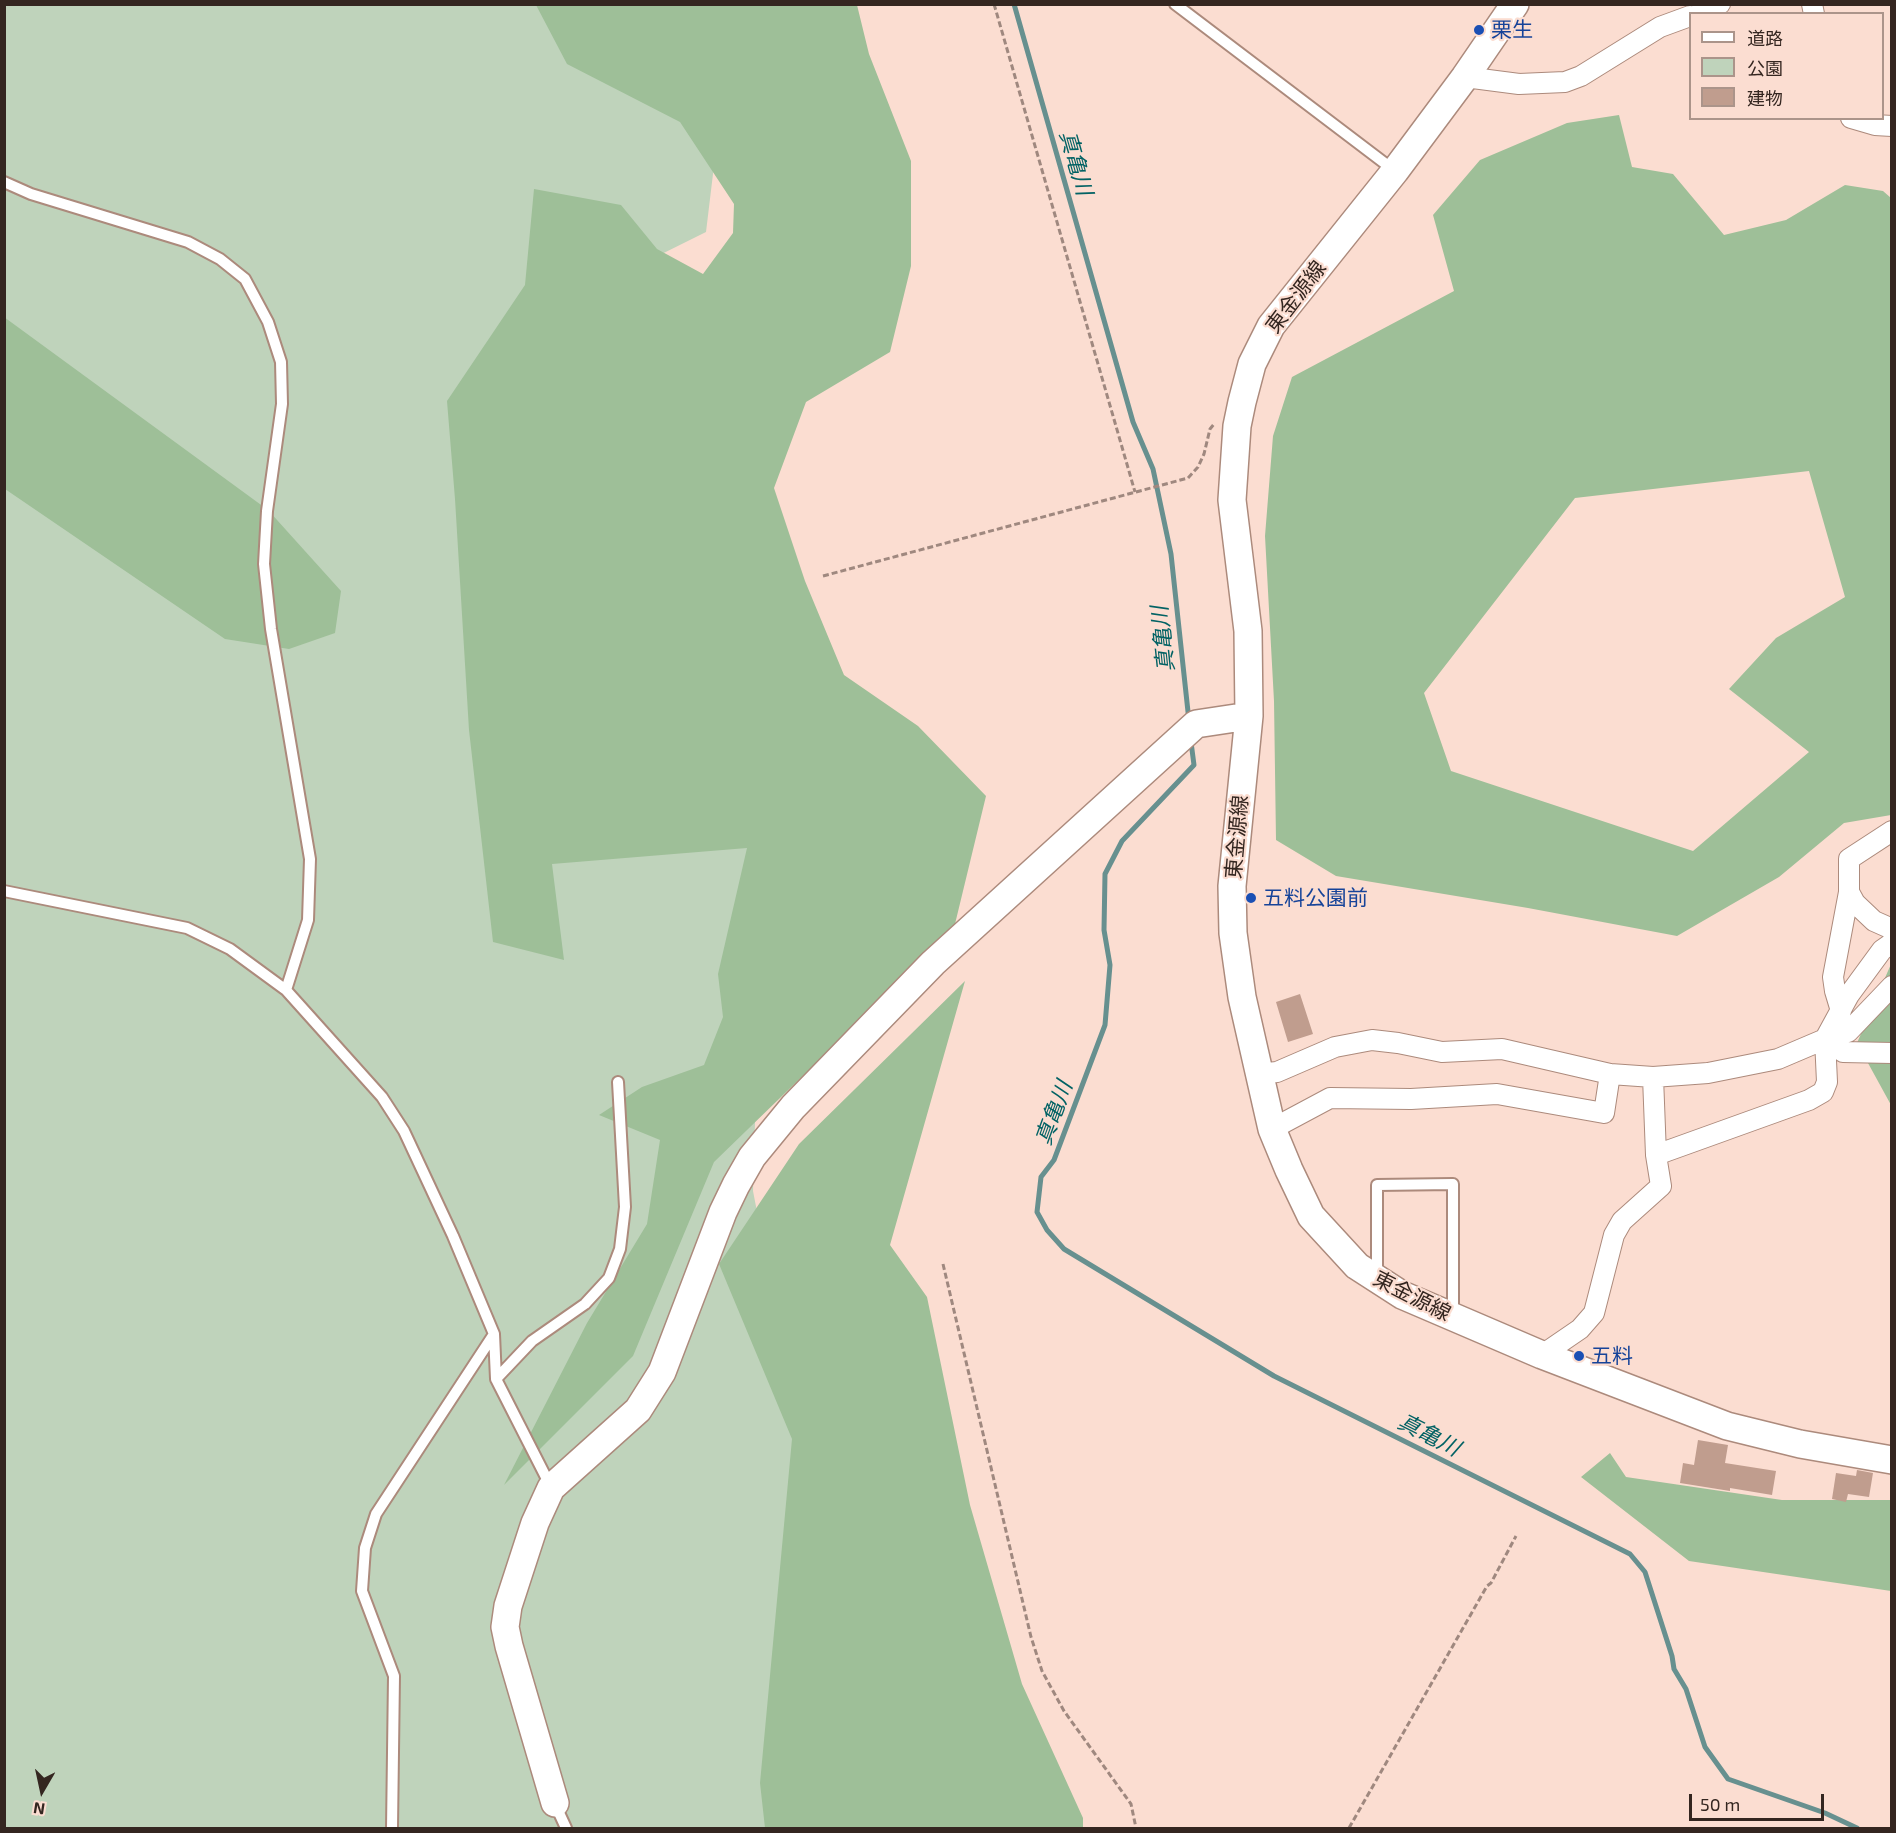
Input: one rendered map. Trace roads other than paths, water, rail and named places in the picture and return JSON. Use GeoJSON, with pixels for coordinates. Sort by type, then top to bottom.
{"type":"FeatureCollection","features":[{"type":"Feature","properties":{"kind":"main road","name":"東金源線"},"geometry":{"type":"LineString","coordinates":[[1515,4],[1466,77],[1395,171],[1271,326],[1252,364],[1237,426],[1232,500],[1248,632],[1249,716],[1232,886],[1233,933],[1242,997],[1272,1129],[1311,1216],[1357,1266],[1402,1295],[1542,1355],[1727,1426],[1800,1444],[1892,1460]]}},
{"type":"Feature","properties":{"kind":"main road"},"geometry":{"type":"LineString","coordinates":[[555,1803],[505,1626],[508,1606],[535,1523],[551,1488],[638,1410],[662,1372],[723,1212],[752,1157],[793,1107],[933,963],[1196,724],[1249,716]]}},
{"type":"Feature","properties":{"kind":"street"},"geometry":{"type":"LineString","coordinates":[[1702,12],[1720,4]]}},
{"type":"Feature","properties":{"kind":"street"},"geometry":{"type":"LineString","coordinates":[[1466,77],[1519,84],[1565,82],[1581,76],[1660,27],[1689,16]]}},
{"type":"Feature","properties":{"kind":"street"},"geometry":{"type":"LineString","coordinates":[[1858,120],[1875,125],[1892,126]]}},
{"type":"Feature","properties":{"kind":"street"},"geometry":{"type":"LineString","coordinates":[[1841,1011],[1834,991],[1833,976],[1849,892],[1849,859],[1892,831]]}},
{"type":"Feature","properties":{"kind":"street"},"geometry":{"type":"LineString","coordinates":[[1849,892],[1855,903],[1874,921],[1892,929]]}},
{"type":"Feature","properties":{"kind":"street"},"geometry":{"type":"LineString","coordinates":[[1656,1155],[1809,1100],[1823,1092],[1827,1082],[1826,1039],[1856,986],[1882,950],[1892,943]]}},
{"type":"Feature","properties":{"kind":"street"},"geometry":{"type":"LineString","coordinates":[[1258,1074],[1277,1072],[1335,1047],[1372,1040],[1442,1052],[1502,1049],[1610,1074],[1653,1077],[1708,1073],[1778,1059],[1848,1032],[1892,986]]}},
{"type":"Feature","properties":{"kind":"street"},"geometry":{"type":"LineString","coordinates":[[1826,1039],[1843,1052],[1892,1053]]}},
{"type":"Feature","properties":{"kind":"street"},"geometry":{"type":"LineString","coordinates":[[1272,1129],[1329,1098],[1411,1100],[1497,1094],[1604,1113],[1610,1074]]}},
{"type":"Feature","properties":{"kind":"street"},"geometry":{"type":"LineString","coordinates":[[1542,1355],[1580,1329],[1594,1313],[1614,1235],[1622,1221],[1661,1186],[1656,1155],[1653,1077]]}},
{"type":"Feature","properties":{"kind":"lane"},"geometry":{"type":"LineString","coordinates":[[1175,4],[1395,171]]}},
{"type":"Feature","properties":{"kind":"lane"},"geometry":{"type":"LineString","coordinates":[[4,182],[31,194],[188,242],[220,259],[246,279],[268,322],[281,362],[282,404],[267,511],[264,564],[271,629],[310,859],[308,920],[286,990]]}},
{"type":"Feature","properties":{"kind":"lane"},"geometry":{"type":"LineString","coordinates":[[4,891],[187,928],[230,949],[286,990],[382,1097],[404,1131],[453,1236],[494,1334],[496,1379],[551,1488]]}},
{"type":"Feature","properties":{"kind":"lane"},"geometry":{"type":"LineString","coordinates":[[496,1379],[532,1341],[585,1304],[609,1278],[620,1249],[625,1207],[618,1082]]}},
{"type":"Feature","properties":{"kind":"lane"},"geometry":{"type":"LineString","coordinates":[[1377,1280],[1377,1185],[1453,1184],[1453,1317]]}},
{"type":"Feature","properties":{"kind":"lane"},"geometry":{"type":"LineString","coordinates":[[392,1828],[394,1676],[362,1591],[365,1548],[375,1514],[494,1334]]}},
{"type":"Feature","properties":{"kind":"lane"},"geometry":{"type":"LineString","coordinates":[[555,1803],[566,1828]]}},
{"type":"Feature","properties":{"kind":"waterway","name":"真亀川"},"geometry":{"type":"LineString","coordinates":[[1014,4],[1133,422],[1153,469],[1171,554],[1189,721]]}},
{"type":"Feature","properties":{"kind":"waterway","name":"真亀川"},"geometry":{"type":"LineString","coordinates":[[1191,742],[1194,765],[1122,841],[1105,874],[1104,930],[1110,965],[1105,1025],[1054,1160],[1041,1177],[1037,1212],[1047,1230],[1064,1249],[1274,1376],[1630,1554],[1645,1572],[1672,1656],[1674,1669],[1686,1689],[1705,1747],[1728,1779],[1825,1813],[1857,1828]]}},
{"type":"Feature","properties":{"kind":"place","name":"栗生"},"geometry":{"type":"Point","coordinates":[1479,30]}},
{"type":"Feature","properties":{"kind":"place","name":"五料公園前"},"geometry":{"type":"Point","coordinates":[1251,898]}},
{"type":"Feature","properties":{"kind":"place","name":"五料"},"geometry":{"type":"Point","coordinates":[1579,1356]}}]}
